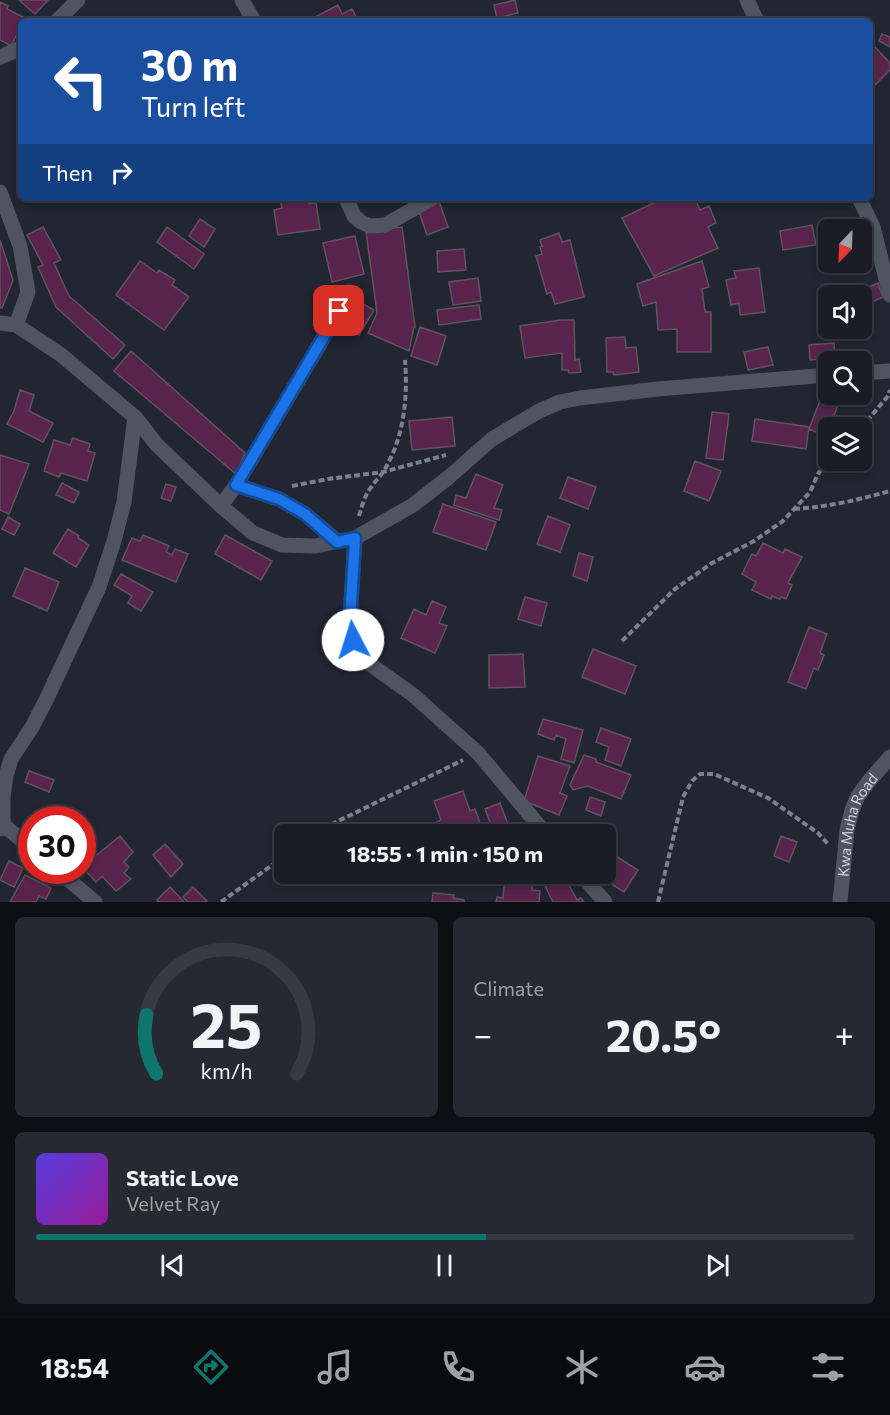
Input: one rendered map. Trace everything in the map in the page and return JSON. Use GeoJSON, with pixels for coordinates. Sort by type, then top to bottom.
{"type":"FeatureCollection","features":[{"type":"Feature","properties":{"kind":"street"},"geometry":{"type":"LineString","coordinates":[[60,18],[78,0]]}},
{"type":"Feature","properties":{"kind":"street"},"geometry":{"type":"LineString","coordinates":[[242,0],[252,18]]}},
{"type":"Feature","properties":{"kind":"street"},"geometry":{"type":"LineString","coordinates":[[747,0],[756,18]]}},
{"type":"Feature","properties":{"kind":"street"},"geometry":{"type":"LineString","coordinates":[[0,57],[18,49]]}},
{"type":"Feature","properties":{"kind":"street"},"geometry":{"type":"LineString","coordinates":[[0,192],[20,246],[28,292],[16,325]]}},
{"type":"Feature","properties":{"kind":"street"},"geometry":{"type":"LineString","coordinates":[[347,201],[354,216],[370,226],[385,225],[428,201]]}},
{"type":"Feature","properties":{"kind":"street"},"geometry":{"type":"LineString","coordinates":[[860,201],[873,227],[890,295]]}},
{"type":"Feature","properties":{"kind":"street"},"geometry":{"type":"LineString","coordinates":[[221,507],[312,359],[349,292]]}},
{"type":"Feature","properties":{"kind":"street"},"geometry":{"type":"LineString","coordinates":[[0,323],[16,325],[60,354],[135,417],[158,445],[221,507],[253,533],[282,545],[315,546],[355,538],[412,506],[492,439],[539,411],[560,402],[658,388],[818,376]]}},
{"type":"Feature","properties":{"kind":"street"},"geometry":{"type":"LineString","coordinates":[[872,372],[890,371]]}},
{"type":"Feature","properties":{"kind":"street"},"geometry":{"type":"LineString","coordinates":[[18,838],[2,827],[3,774],[46,700],[99,587],[124,502],[135,417]]}},
{"type":"Feature","properties":{"kind":"street"},"geometry":{"type":"LineString","coordinates":[[236,485],[279,499],[305,514],[337,542]]}},
{"type":"Feature","properties":{"kind":"street"},"geometry":{"type":"LineString","coordinates":[[355,538],[350,620],[353,640],[358,650],[367,662],[413,695],[478,753],[538,824]]}},
{"type":"Feature","properties":{"kind":"street","name":"Kwa Muha Road"},"geometry":{"type":"LineString","coordinates":[[840,902],[847,830],[852,810],[868,781],[890,757]]}},
{"type":"Feature","properties":{"kind":"street"},"geometry":{"type":"LineString","coordinates":[[74,884],[95,902]]}},
{"type":"Feature","properties":{"kind":"street"},"geometry":{"type":"LineString","coordinates":[[589,884],[605,902]]}},
{"type":"Feature","properties":{"kind":"path"},"geometry":{"type":"LineString","coordinates":[[355,538],[364,501],[398,443],[403,423],[405,360]]}},
{"type":"Feature","properties":{"kind":"path"},"geometry":{"type":"LineString","coordinates":[[870,417],[888,396],[890,390]]}},
{"type":"Feature","properties":{"kind":"path"},"geometry":{"type":"LineString","coordinates":[[260,492],[328,479],[383,472],[453,452]]}},
{"type":"Feature","properties":{"kind":"path"},"geometry":{"type":"LineString","coordinates":[[622,641],[675,589],[712,563],[754,541],[783,520],[810,492],[820,471]]}},
{"type":"Feature","properties":{"kind":"path"},"geometry":{"type":"LineString","coordinates":[[794,509],[863,499],[890,491]]}},
{"type":"Feature","properties":{"kind":"path"},"geometry":{"type":"LineString","coordinates":[[332,824],[478,753]]}},
{"type":"Feature","properties":{"kind":"path"},"geometry":{"type":"LineString","coordinates":[[658,902],[683,797],[692,781],[700,774],[714,774],[768,798],[818,833],[845,862]]}},
{"type":"Feature","properties":{"kind":"path"},"geometry":{"type":"LineString","coordinates":[[221,902],[274,864]]}},
{"type":"Feature","properties":{"kind":"building"},"geometry":{"type":"Polygon","coordinates":[[[19,0],[48,0],[35,14],[19,0]]]}},
{"type":"Feature","properties":{"kind":"building"},"geometry":{"type":"Polygon","coordinates":[[[515,0],[518,13],[497,18],[494,5],[515,0]]]}},
{"type":"Feature","properties":{"kind":"building"},"geometry":{"type":"Polygon","coordinates":[[[0,2],[8,6],[7,9],[25,18],[18,18],[18,32],[11,46],[0,40],[0,2]]]}},
{"type":"Feature","properties":{"kind":"building"},"geometry":{"type":"Polygon","coordinates":[[[338,5],[342,14],[352,9],[356,18],[318,18],[317,16],[338,5]]]}},
{"type":"Feature","properties":{"kind":"building"},"geometry":{"type":"Polygon","coordinates":[[[882,34],[890,37],[890,47],[879,41],[882,34]]]}},
{"type":"Feature","properties":{"kind":"building"},"geometry":{"type":"Polygon","coordinates":[[[875,47],[890,63],[890,70],[873,87],[873,49],[875,47]]]}},
{"type":"Feature","properties":{"kind":"building"},"geometry":{"type":"Polygon","coordinates":[[[281,201],[316,203],[320,229],[278,235],[274,210],[282,208],[281,201]]]}},
{"type":"Feature","properties":{"kind":"building"},"geometry":{"type":"Polygon","coordinates":[[[439,201],[448,227],[427,235],[418,209],[439,201]]]}},
{"type":"Feature","properties":{"kind":"building"},"geometry":{"type":"Polygon","coordinates":[[[658,201],[696,201],[700,210],[709,206],[716,223],[708,227],[718,248],[654,276],[622,218],[658,201]]]}},
{"type":"Feature","properties":{"kind":"building"},"geometry":{"type":"Polygon","coordinates":[[[200,219],[215,229],[204,247],[189,236],[200,219]]]}},
{"type":"Feature","properties":{"kind":"building"},"geometry":{"type":"Polygon","coordinates":[[[812,225],[816,245],[783,250],[780,231],[812,225]]]}},
{"type":"Feature","properties":{"kind":"building"},"geometry":{"type":"Polygon","coordinates":[[[43,227],[61,260],[54,263],[69,296],[125,345],[113,359],[56,307],[38,267],[43,265],[27,235],[43,227]]]}},
{"type":"Feature","properties":{"kind":"building"},"geometry":{"type":"Polygon","coordinates":[[[167,227],[204,254],[194,269],[157,242],[167,227]]]}},
{"type":"Feature","properties":{"kind":"building"},"geometry":{"type":"Polygon","coordinates":[[[402,227],[415,327],[409,351],[368,333],[377,313],[366,232],[402,227]]]}},
{"type":"Feature","properties":{"kind":"building"},"geometry":{"type":"Polygon","coordinates":[[[559,233],[562,242],[570,240],[584,297],[555,304],[551,292],[547,294],[536,256],[542,254],[540,240],[559,233]]]}},
{"type":"Feature","properties":{"kind":"building"},"geometry":{"type":"Polygon","coordinates":[[[355,236],[364,274],[332,282],[323,243],[355,236]]]}},
{"type":"Feature","properties":{"kind":"building"},"geometry":{"type":"Polygon","coordinates":[[[0,240],[13,280],[2,308],[0,308],[0,240]]]}},
{"type":"Feature","properties":{"kind":"building"},"geometry":{"type":"Polygon","coordinates":[[[464,249],[466,270],[438,272],[437,251],[464,249]]]}},
{"type":"Feature","properties":{"kind":"building"},"geometry":{"type":"Polygon","coordinates":[[[140,261],[157,273],[159,270],[175,280],[172,285],[189,297],[164,330],[116,295],[140,261]]]}},
{"type":"Feature","properties":{"kind":"building"},"geometry":{"type":"Polygon","coordinates":[[[702,261],[709,287],[702,289],[705,312],[711,312],[711,352],[677,352],[677,329],[658,330],[656,302],[643,306],[637,284],[702,261]]]}},
{"type":"Feature","properties":{"kind":"building"},"geometry":{"type":"Polygon","coordinates":[[[759,268],[765,312],[740,315],[739,303],[731,305],[726,280],[736,278],[734,271],[759,268]]]}},
{"type":"Feature","properties":{"kind":"building"},"geometry":{"type":"Polygon","coordinates":[[[478,278],[481,301],[453,305],[449,282],[478,278]]]}},
{"type":"Feature","properties":{"kind":"building"},"geometry":{"type":"Polygon","coordinates":[[[878,283],[883,297],[872,302],[872,286],[878,283]]]}},
{"type":"Feature","properties":{"kind":"building"},"geometry":{"type":"Polygon","coordinates":[[[351,297],[374,310],[359,335],[336,322],[351,297]]]}},
{"type":"Feature","properties":{"kind":"building"},"geometry":{"type":"Polygon","coordinates":[[[479,305],[481,319],[439,325],[437,310],[479,305]]]}},
{"type":"Feature","properties":{"kind":"building"},"geometry":{"type":"Polygon","coordinates":[[[574,320],[575,360],[579,359],[581,372],[569,373],[568,370],[562,370],[562,353],[525,358],[520,326],[574,320]]]}},
{"type":"Feature","properties":{"kind":"building"},"geometry":{"type":"Polygon","coordinates":[[[420,327],[446,336],[437,365],[411,356],[420,327]]]}},
{"type":"Feature","properties":{"kind":"building"},"geometry":{"type":"Polygon","coordinates":[[[625,337],[626,348],[636,347],[639,372],[614,375],[613,372],[607,372],[606,338],[625,337]]]}},
{"type":"Feature","properties":{"kind":"building"},"geometry":{"type":"Polygon","coordinates":[[[834,343],[835,351],[818,351],[818,359],[810,360],[809,345],[834,343]]]}},
{"type":"Feature","properties":{"kind":"building"},"geometry":{"type":"Polygon","coordinates":[[[768,347],[773,365],[748,370],[744,352],[768,347]]]}},
{"type":"Feature","properties":{"kind":"building"},"geometry":{"type":"Polygon","coordinates":[[[131,351],[245,453],[236,474],[114,371],[131,351]]]}},
{"type":"Feature","properties":{"kind":"building"},"geometry":{"type":"Polygon","coordinates":[[[20,390],[34,395],[29,411],[53,423],[43,442],[7,424],[14,411],[20,390]]]}},
{"type":"Feature","properties":{"kind":"building"},"geometry":{"type":"Polygon","coordinates":[[[818,405],[838,405],[833,417],[818,417],[818,433],[809,429],[818,405]]]}},
{"type":"Feature","properties":{"kind":"building"},"geometry":{"type":"Polygon","coordinates":[[[712,412],[729,414],[723,460],[706,458],[712,412]]]}},
{"type":"Feature","properties":{"kind":"building"},"geometry":{"type":"Polygon","coordinates":[[[452,417],[455,446],[412,450],[409,421],[452,417]]]}},
{"type":"Feature","properties":{"kind":"building"},"geometry":{"type":"Polygon","coordinates":[[[755,419],[809,427],[806,449],[752,441],[755,419]]]}},
{"type":"Feature","properties":{"kind":"building"},"geometry":{"type":"Polygon","coordinates":[[[73,438],[90,444],[88,451],[95,453],[87,481],[61,473],[59,477],[44,471],[54,440],[70,445],[73,438]]]}},
{"type":"Feature","properties":{"kind":"building"},"geometry":{"type":"Polygon","coordinates":[[[0,455],[29,464],[9,514],[0,510],[0,455]]]}},
{"type":"Feature","properties":{"kind":"building"},"geometry":{"type":"Polygon","coordinates":[[[695,461],[721,471],[709,501],[684,491],[695,461]]]}},
{"type":"Feature","properties":{"kind":"building"},"geometry":{"type":"Polygon","coordinates":[[[476,474],[503,485],[494,508],[502,510],[499,520],[454,505],[456,495],[466,498],[476,474]]]}},
{"type":"Feature","properties":{"kind":"building"},"geometry":{"type":"Polygon","coordinates":[[[568,477],[596,487],[588,509],[560,498],[568,477]]]}},
{"type":"Feature","properties":{"kind":"building"},"geometry":{"type":"Polygon","coordinates":[[[62,483],[79,492],[74,503],[56,495],[62,483]]]}},
{"type":"Feature","properties":{"kind":"building"},"geometry":{"type":"Polygon","coordinates":[[[166,484],[176,487],[171,501],[161,498],[166,484]]]}},
{"type":"Feature","properties":{"kind":"building"},"geometry":{"type":"Polygon","coordinates":[[[443,504],[496,522],[486,550],[433,532],[443,504]]]}},
{"type":"Feature","properties":{"kind":"building"},"geometry":{"type":"Polygon","coordinates":[[[548,516],[570,525],[560,552],[537,544],[548,516]]]}},
{"type":"Feature","properties":{"kind":"building"},"geometry":{"type":"Polygon","coordinates":[[[8,517],[20,524],[14,535],[2,529],[8,517]]]}},
{"type":"Feature","properties":{"kind":"building"},"geometry":{"type":"Polygon","coordinates":[[[68,529],[89,545],[76,567],[53,553],[68,529]]]}},
{"type":"Feature","properties":{"kind":"building"},"geometry":{"type":"Polygon","coordinates":[[[143,535],[169,546],[166,552],[172,555],[175,549],[188,554],[176,582],[122,560],[132,538],[140,541],[143,535]]]}},
{"type":"Feature","properties":{"kind":"building"},"geometry":{"type":"Polygon","coordinates":[[[225,535],[272,561],[261,580],[215,554],[225,535]]]}},
{"type":"Feature","properties":{"kind":"building"},"geometry":{"type":"Polygon","coordinates":[[[763,543],[783,553],[785,549],[802,557],[788,583],[792,585],[786,599],[772,596],[771,599],[752,590],[756,582],[742,574],[752,554],[756,556],[763,543]]]}},
{"type":"Feature","properties":{"kind":"building"},"geometry":{"type":"Polygon","coordinates":[[[579,553],[593,557],[587,581],[573,576],[579,553]]]}},
{"type":"Feature","properties":{"kind":"building"},"geometry":{"type":"Polygon","coordinates":[[[25,568],[59,582],[47,611],[13,596],[25,568]]]}},
{"type":"Feature","properties":{"kind":"building"},"geometry":{"type":"Polygon","coordinates":[[[121,574],[153,592],[141,611],[128,603],[132,596],[114,585],[121,574]]]}},
{"type":"Feature","properties":{"kind":"building"},"geometry":{"type":"Polygon","coordinates":[[[525,597],[547,603],[541,626],[518,619],[525,597]]]}},
{"type":"Feature","properties":{"kind":"building"},"geometry":{"type":"Polygon","coordinates":[[[432,601],[446,607],[439,623],[447,626],[435,653],[401,638],[414,609],[426,615],[432,601]]]}},
{"type":"Feature","properties":{"kind":"building"},"geometry":{"type":"Polygon","coordinates":[[[809,627],[827,634],[820,653],[824,655],[818,670],[814,668],[806,689],[788,682],[809,627]]]}},
{"type":"Feature","properties":{"kind":"building"},"geometry":{"type":"Polygon","coordinates":[[[593,649],[636,666],[625,694],[582,677],[593,649]]]}},
{"type":"Feature","properties":{"kind":"building"},"geometry":{"type":"Polygon","coordinates":[[[523,654],[525,687],[489,688],[489,655],[523,654]]]}},
{"type":"Feature","properties":{"kind":"building"},"geometry":{"type":"Polygon","coordinates":[[[543,719],[583,730],[574,763],[561,759],[566,739],[556,735],[554,740],[538,734],[543,719]]]}},
{"type":"Feature","properties":{"kind":"building"},"geometry":{"type":"Polygon","coordinates":[[[601,728],[631,739],[621,766],[605,760],[609,747],[596,742],[601,728]]]}},
{"type":"Feature","properties":{"kind":"building"},"geometry":{"type":"Polygon","coordinates":[[[584,755],[631,775],[621,799],[588,786],[573,790],[570,785],[584,755]]]}},
{"type":"Feature","properties":{"kind":"building"},"geometry":{"type":"Polygon","coordinates":[[[538,756],[570,766],[560,793],[567,796],[559,815],[524,801],[538,756]]]}},
{"type":"Feature","properties":{"kind":"building"},"geometry":{"type":"Polygon","coordinates":[[[29,771],[54,780],[49,792],[25,782],[29,771]]]}},
{"type":"Feature","properties":{"kind":"building"},"geometry":{"type":"Polygon","coordinates":[[[463,791],[470,811],[475,809],[480,824],[433,824],[441,820],[434,801],[463,791]]]}},
{"type":"Feature","properties":{"kind":"building"},"geometry":{"type":"Polygon","coordinates":[[[590,797],[605,802],[601,816],[586,810],[590,797]]]}},
{"type":"Feature","properties":{"kind":"building"},"geometry":{"type":"Polygon","coordinates":[[[500,803],[508,824],[491,824],[485,809],[500,803]]]}},
{"type":"Feature","properties":{"kind":"building"},"geometry":{"type":"Polygon","coordinates":[[[120,836],[133,852],[124,862],[129,867],[124,873],[131,879],[116,891],[102,876],[96,882],[96,856],[120,836]]]}},
{"type":"Feature","properties":{"kind":"building"},"geometry":{"type":"Polygon","coordinates":[[[781,836],[797,842],[789,862],[774,856],[781,836]]]}},
{"type":"Feature","properties":{"kind":"building"},"geometry":{"type":"Polygon","coordinates":[[[165,844],[183,864],[171,877],[153,855],[165,844]]]}},
{"type":"Feature","properties":{"kind":"building"},"geometry":{"type":"Polygon","coordinates":[[[616,856],[638,870],[624,892],[611,884],[616,884],[616,856]]]}},
{"type":"Feature","properties":{"kind":"building"},"geometry":{"type":"Polygon","coordinates":[[[9,861],[18,866],[18,879],[14,887],[0,880],[9,861]]]}},
{"type":"Feature","properties":{"kind":"building"},"geometry":{"type":"Polygon","coordinates":[[[20,884],[43,884],[51,888],[46,899],[39,896],[36,902],[10,902],[20,884]]]}},
{"type":"Feature","properties":{"kind":"building"},"geometry":{"type":"Polygon","coordinates":[[[504,884],[532,884],[532,890],[540,891],[539,902],[496,902],[497,897],[503,898],[504,884]]]}},
{"type":"Feature","properties":{"kind":"building"},"geometry":{"type":"Polygon","coordinates":[[[568,884],[577,900],[581,898],[584,902],[553,902],[545,886],[568,884]]]}},
{"type":"Feature","properties":{"kind":"building"},"geometry":{"type":"Polygon","coordinates":[[[170,887],[184,902],[158,902],[157,900],[170,887]]]}},
{"type":"Feature","properties":{"kind":"building"},"geometry":{"type":"Polygon","coordinates":[[[193,887],[207,901],[188,902],[183,897],[193,887]]]}},
{"type":"Feature","properties":{"kind":"building"},"geometry":{"type":"Polygon","coordinates":[[[433,893],[454,895],[453,898],[464,900],[464,902],[432,902],[433,893]]]}},
{"type":"Feature","properties":{"kind":"route"},"geometry":{"type":"LineString","coordinates":[[339,311],[236,485],[279,499],[305,514],[337,542],[355,538],[350,620],[353,640]]}}]}
